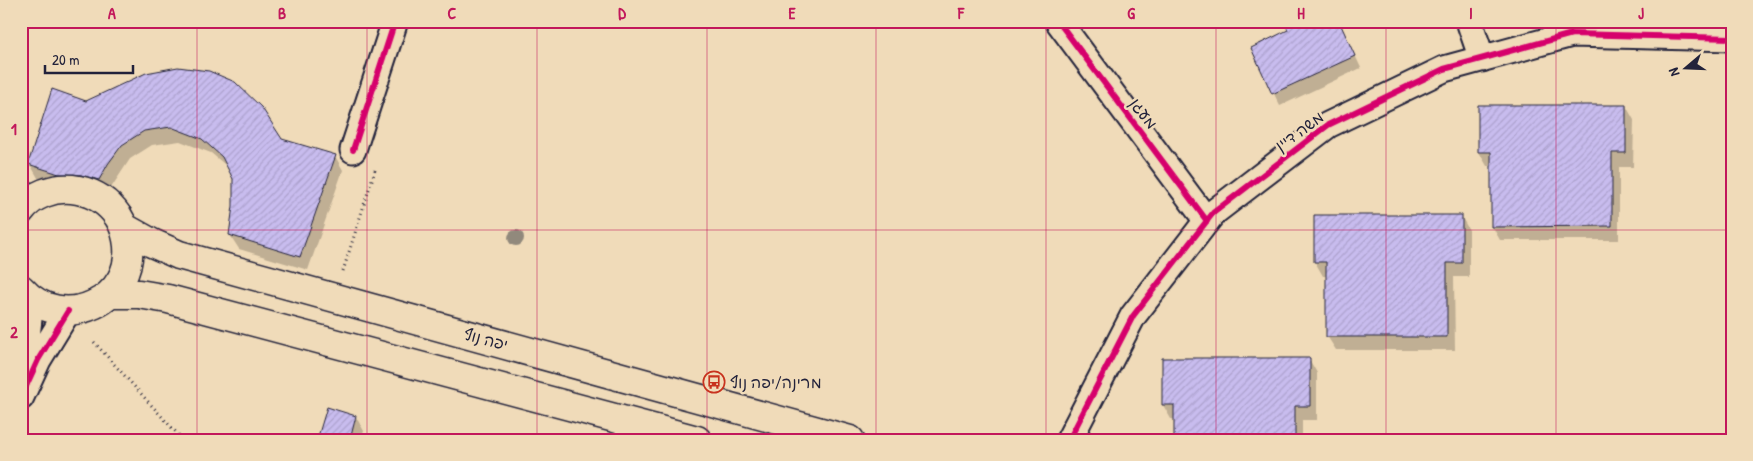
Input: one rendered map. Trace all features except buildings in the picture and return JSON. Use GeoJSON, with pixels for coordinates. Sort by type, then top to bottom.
{"type":"FeatureCollection","features":[{"type":"Feature","properties":{"kind":"main road"},"geometry":{"type":"LineString","coordinates":[[22,207],[37,197],[51,191],[66,188],[81,190],[95,195],[108,204],[118,215],[125,228],[128,246],[127,263],[121,280],[110,294],[98,303],[83,309],[54,310],[41,305],[25,293]]}},
{"type":"Feature","properties":{"kind":"main road","name":"יפה נוף"},"geometry":{"type":"LineString","coordinates":[[125,228],[152,243],[179,254],[850,440]]}},
{"type":"Feature","properties":{"kind":"main road"},"geometry":{"type":"LineString","coordinates":[[110,294],[139,294],[168,299],[697,440]]}},
{"type":"Feature","properties":{"kind":"street"},"geometry":{"type":"LineString","coordinates":[[353,150],[395,21]]}},
{"type":"Feature","properties":{"kind":"street","name":"מעגן"},"geometry":{"type":"LineString","coordinates":[[1058,21],[1207,221]]}},
{"type":"Feature","properties":{"kind":"street"},"geometry":{"type":"LineString","coordinates":[[1469,21],[1482,59]]}},
{"type":"Feature","properties":{"kind":"street","name":"משה דיין"},"geometry":{"type":"LineString","coordinates":[[1069,440],[1133,316],[1213,212],[1328,125],[1444,69],[1572,34],[1732,38]]}},
{"type":"Feature","properties":{"kind":"street"},"geometry":{"type":"LineString","coordinates":[[21,385],[29,319],[25,293]]}},
{"type":"Feature","properties":{"kind":"street"},"geometry":{"type":"LineString","coordinates":[[21,396],[38,360],[68,311]]}},
{"type":"Feature","properties":{"kind":"path"},"geometry":{"type":"LineString","coordinates":[[334,297],[378,160],[353,150]]}},
{"type":"Feature","properties":{"kind":"path"},"geometry":{"type":"LineString","coordinates":[[94,342],[183,440]]}},
{"type":"Feature","properties":{"kind":"cycle path"},"geometry":{"type":"LineString","coordinates":[[353,150],[395,21]]}},
{"type":"Feature","properties":{"kind":"cycle path"},"geometry":{"type":"LineString","coordinates":[[1058,21],[1207,221]]}},
{"type":"Feature","properties":{"kind":"cycle path"},"geometry":{"type":"LineString","coordinates":[[1069,440],[1133,316],[1213,213],[1328,125],[1444,69],[1572,34],[1732,38]]}},
{"type":"Feature","properties":{"kind":"cycle path"},"geometry":{"type":"LineString","coordinates":[[21,397],[38,360],[68,311]]}},
{"type":"Feature","properties":{"kind":"place","name":"מרינה/יפה נוף"},"geometry":{"type":"Point","coordinates":[714,382]}}]}
